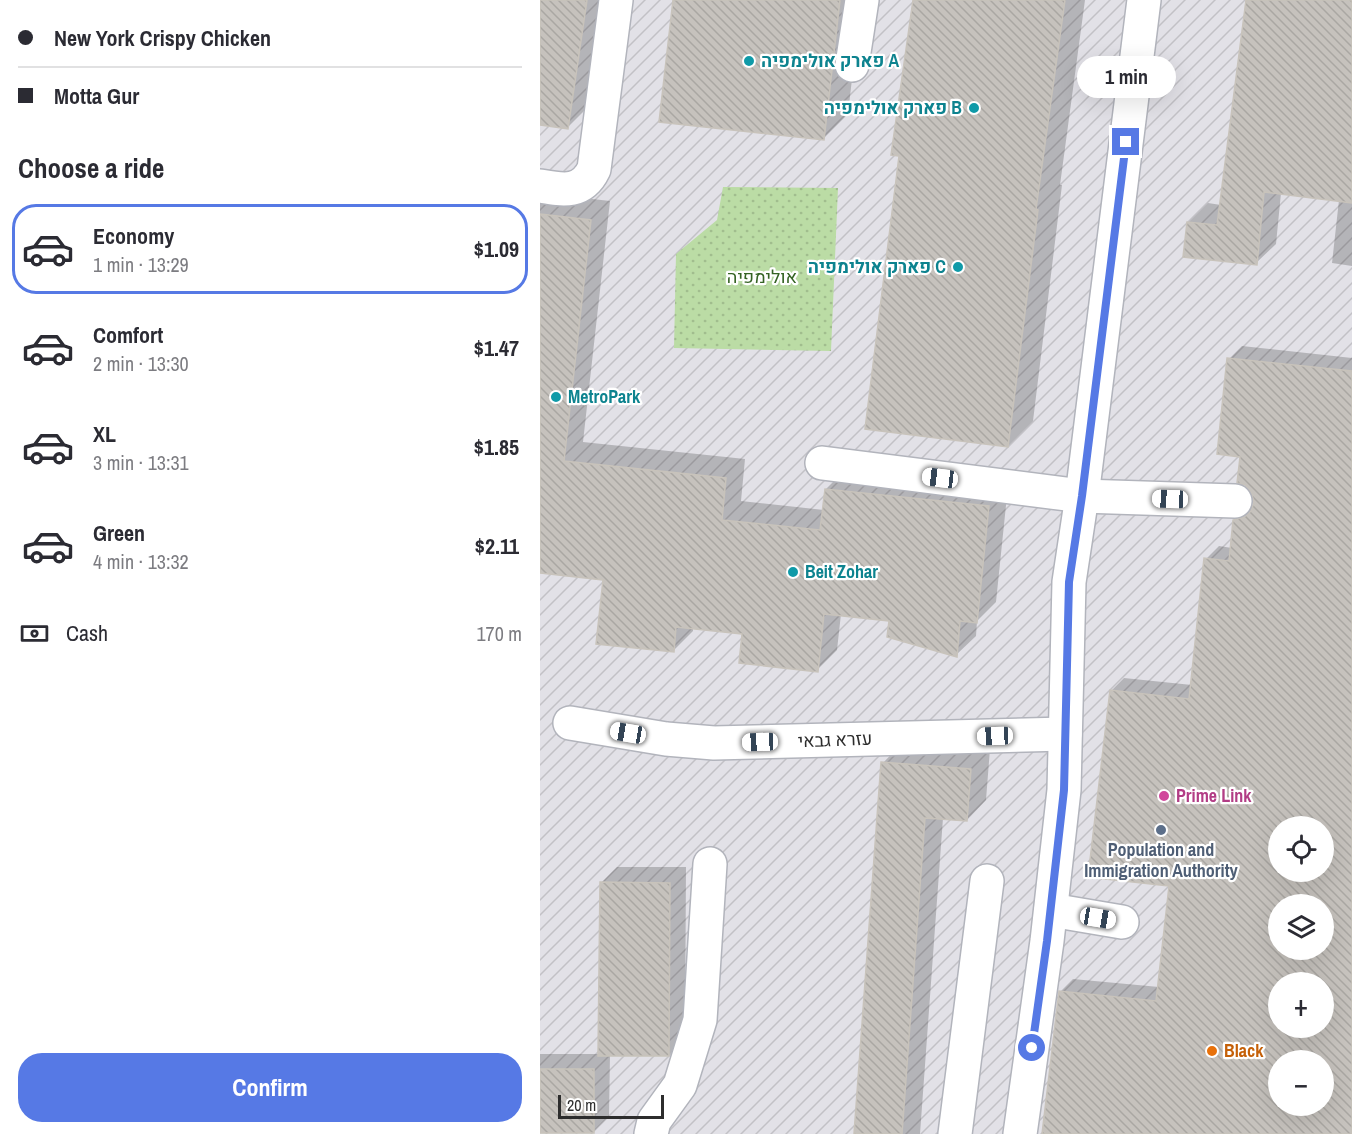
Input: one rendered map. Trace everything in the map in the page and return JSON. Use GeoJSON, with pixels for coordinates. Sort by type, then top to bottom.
{"type":"FeatureCollection","features":[{"type":"Feature","properties":{"kind":"street"},"geometry":{"type":"LineString","coordinates":[[540,186],[566,190],[579,186],[589,179],[594,169],[616,0]]}},
{"type":"Feature","properties":{"kind":"street"},"geometry":{"type":"LineString","coordinates":[[852,65],[862,0]]}},
{"type":"Feature","properties":{"kind":"street"},"geometry":{"type":"LineString","coordinates":[[1020,1134],[1051,910],[1064,790],[1069,582],[1082,496],[1144,0]]}},
{"type":"Feature","properties":{"kind":"street"},"geometry":{"type":"LineString","coordinates":[[822,463],[1082,496],[1235,501]]}},
{"type":"Feature","properties":{"kind":"street","name":"עזרא גבאי"},"geometry":{"type":"LineString","coordinates":[[570,723],[666,739],[714,743],[1065,734]]}},
{"type":"Feature","properties":{"kind":"street"},"geometry":{"type":"LineString","coordinates":[[651,1134],[654,1121],[680,1085],[700,1020],[710,864]]}},
{"type":"Feature","properties":{"kind":"street"},"geometry":{"type":"LineString","coordinates":[[954,1134],[987,882]]}},
{"type":"Feature","properties":{"kind":"street"},"geometry":{"type":"LineString","coordinates":[[1051,910],[1122,922]]}},
{"type":"Feature","properties":{"kind":"shaded area"},"geometry":{"type":"Polygon","coordinates":[[[540,0],[1352,0],[1352,1134],[540,1134],[540,0]]]}},
{"type":"Feature","properties":{"kind":"green space","name":"אולימפיה"},"geometry":{"type":"Polygon","coordinates":[[[723,187],[838,188],[831,351],[674,348],[676,254],[717,220],[723,187]]]}},
{"type":"Feature","properties":{"kind":"building"},"geometry":{"type":"Polygon","coordinates":[[[540,0],[587,0],[568,129],[540,125],[540,0]]]}},
{"type":"Feature","properties":{"kind":"building","name":"פארק אולימפיה A"},"geometry":{"type":"Polygon","coordinates":[[[673,0],[840,0],[824,140],[659,122],[673,0]]]}},
{"type":"Feature","properties":{"kind":"building"},"geometry":{"type":"Polygon","coordinates":[[[913,0],[1065,0],[1036,209],[1038,210],[1008,447],[865,429],[899,156],[891,155],[913,0]]]}},
{"type":"Feature","properties":{"kind":"building"},"geometry":{"type":"Polygon","coordinates":[[[1246,0],[1352,0],[1352,203],[1264,192],[1257,265],[1183,257],[1187,222],[1217,225],[1246,0]]]}},
{"type":"Feature","properties":{"kind":"building","name":"Beit Zohar"},"geometry":{"type":"Polygon","coordinates":[[[540,214],[591,220],[564,461],[726,478],[722,520],[820,530],[825,489],[989,506],[977,623],[960,621],[957,657],[887,637],[889,621],[824,614],[818,672],[739,663],[742,634],[676,627],[674,652],[596,644],[603,580],[540,573],[540,214]]]}},
{"type":"Feature","properties":{"kind":"building"},"geometry":{"type":"Polygon","coordinates":[[[1227,358],[1352,371],[1352,1134],[1042,1134],[1059,991],[1156,1001],[1169,886],[1088,877],[1110,690],[1189,699],[1204,558],[1229,561],[1233,520],[1244,517],[1251,511],[1254,502],[1251,492],[1245,485],[1237,483],[1240,457],[1217,454],[1227,358]]]}},
{"type":"Feature","properties":{"kind":"building"},"geometry":{"type":"Polygon","coordinates":[[[881,762],[971,769],[967,821],[925,818],[902,1134],[854,1134],[881,762]]]}},
{"type":"Feature","properties":{"kind":"building"},"geometry":{"type":"Polygon","coordinates":[[[600,882],[670,883],[669,1056],[598,1056],[600,882]]]}},
{"type":"Feature","properties":{"kind":"building"},"geometry":{"type":"Polygon","coordinates":[[[540,1069],[594,1069],[594,1133],[540,1133],[540,1069]]]}},
{"type":"Feature","properties":{"kind":"place","name":"פארק אולימפיה A"},"geometry":{"type":"Point","coordinates":[749,61]}},
{"type":"Feature","properties":{"kind":"place","name":"פארק אולימפיה B"},"geometry":{"type":"Point","coordinates":[974,108]}},
{"type":"Feature","properties":{"kind":"place","name":"פארק אולימפיה C"},"geometry":{"type":"Point","coordinates":[958,267]}},
{"type":"Feature","properties":{"kind":"place","name":"MetroPark"},"geometry":{"type":"Point","coordinates":[556,397]}},
{"type":"Feature","properties":{"kind":"place","name":"Beit Zohar"},"geometry":{"type":"Point","coordinates":[793,572]}},
{"type":"Feature","properties":{"kind":"place","name":"Prime Link"},"geometry":{"type":"Point","coordinates":[1164,796]}},
{"type":"Feature","properties":{"kind":"place","name":"Population and Immigration Authority"},"geometry":{"type":"Point","coordinates":[1161,830]}},
{"type":"Feature","properties":{"kind":"place","name":"Black"},"geometry":{"type":"Point","coordinates":[1212,1051]}},
{"type":"Feature","properties":{"kind":"route"},"geometry":{"type":"LineString","coordinates":[[1032,1048],[1064,790],[1069,582],[1082,496],[1126,142]]}}]}
